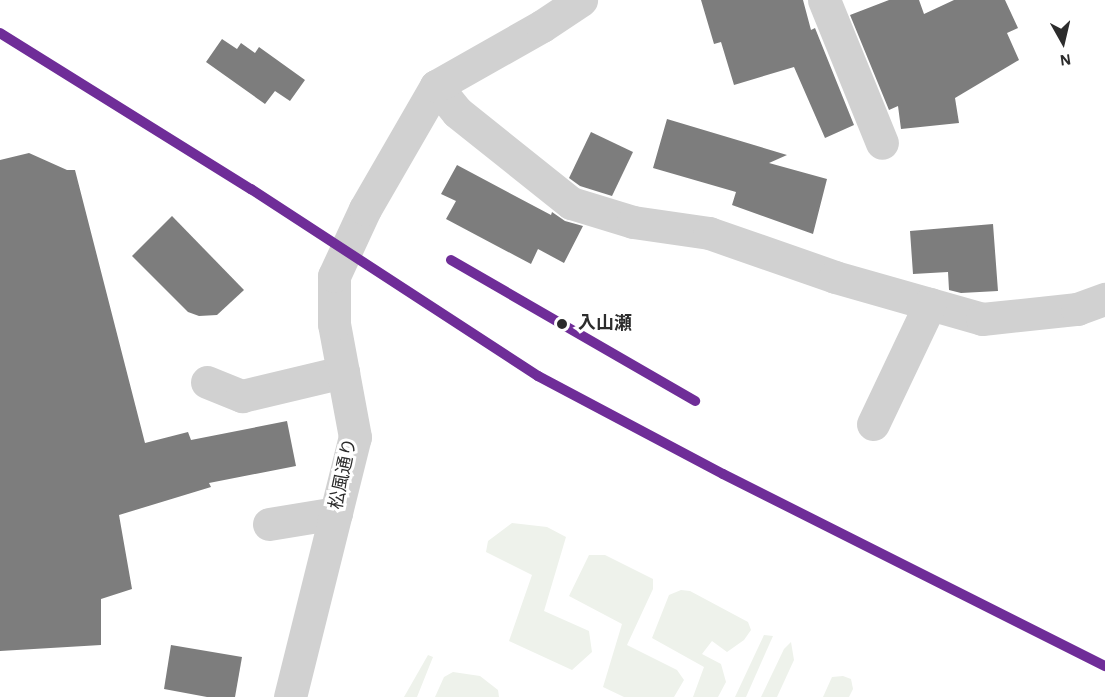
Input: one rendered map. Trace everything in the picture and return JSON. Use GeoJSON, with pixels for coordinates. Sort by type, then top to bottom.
{"type":"FeatureCollection","features":[{"type":"Feature","properties":{"kind":"street"},"geometry":{"type":"LineString","coordinates":[[581,0],[542,26],[436,86],[457,112],[571,203],[633,222],[709,232],[835,277],[982,318],[1077,309],[1105,299]]}},
{"type":"Feature","properties":{"kind":"street"},"geometry":{"type":"LineString","coordinates":[[824,0],[882,143]]}},
{"type":"Feature","properties":{"kind":"street","name":"松風通り"},"geometry":{"type":"LineString","coordinates":[[290,697],[355,437],[334,324],[334,276],[365,209],[436,86]]}},
{"type":"Feature","properties":{"kind":"street"},"geometry":{"type":"LineString","coordinates":[[873,424],[930,304]]}},
{"type":"Feature","properties":{"kind":"street"},"geometry":{"type":"LineString","coordinates":[[207,382],[242,396],[343,372]]}},
{"type":"Feature","properties":{"kind":"street"},"geometry":{"type":"LineString","coordinates":[[269,524],[336,513]]}},
{"type":"Feature","properties":{"kind":"shaded area"},"geometry":{"type":"Polygon","coordinates":[[[512,523],[547,527],[566,537],[544,611],[589,631],[592,652],[572,670],[509,641],[532,575],[486,552],[488,541],[512,523]]]}},
{"type":"Feature","properties":{"kind":"shaded area"},"geometry":{"type":"Polygon","coordinates":[[[589,555],[605,555],[653,579],[653,589],[627,645],[677,670],[684,680],[674,697],[624,697],[603,687],[622,624],[569,596],[589,555]]]}},
{"type":"Feature","properties":{"kind":"shaded area"},"geometry":{"type":"Polygon","coordinates":[[[681,590],[690,591],[748,622],[751,630],[744,640],[727,652],[712,641],[702,654],[721,664],[726,682],[718,697],[693,697],[704,667],[652,638],[669,595],[681,590]]]}},
{"type":"Feature","properties":{"kind":"shaded area"},"geometry":{"type":"Polygon","coordinates":[[[764,635],[773,636],[746,697],[735,697],[764,635]]]}},
{"type":"Feature","properties":{"kind":"shaded area"},"geometry":{"type":"Polygon","coordinates":[[[791,642],[794,660],[777,697],[761,697],[784,649],[791,642]]]}},
{"type":"Feature","properties":{"kind":"shaded area"},"geometry":{"type":"Polygon","coordinates":[[[428,655],[433,657],[417,697],[404,697],[428,655]]]}},
{"type":"Feature","properties":{"kind":"shaded area"},"geometry":{"type":"Polygon","coordinates":[[[453,672],[480,676],[498,690],[499,697],[435,697],[444,677],[453,672]]]}},
{"type":"Feature","properties":{"kind":"shaded area"},"geometry":{"type":"Polygon","coordinates":[[[843,676],[851,679],[853,689],[849,697],[823,697],[832,677],[843,676]]]}},
{"type":"Feature","properties":{"kind":"building"},"geometry":{"type":"Polygon","coordinates":[[[701,0],[803,0],[811,30],[815,28],[854,125],[825,138],[794,67],[734,85],[721,42],[714,44],[701,0]]]}},
{"type":"Feature","properties":{"kind":"building"},"geometry":{"type":"Polygon","coordinates":[[[889,0],[919,0],[924,14],[954,0],[1005,0],[1018,28],[1007,33],[1019,60],[955,98],[959,123],[901,129],[898,106],[889,110],[850,15],[889,0]]]}},
{"type":"Feature","properties":{"kind":"building"},"geometry":{"type":"Polygon","coordinates":[[[222,39],[237,49],[241,43],[255,53],[259,47],[305,80],[290,101],[275,91],[265,104],[206,62],[222,39]]]}},
{"type":"Feature","properties":{"kind":"building"},"geometry":{"type":"Polygon","coordinates":[[[667,119],[787,155],[769,163],[827,179],[813,234],[732,205],[736,192],[653,168],[667,119]]]}},
{"type":"Feature","properties":{"kind":"building"},"geometry":{"type":"Polygon","coordinates":[[[591,132],[633,152],[612,196],[580,186],[569,178],[591,132]]]}},
{"type":"Feature","properties":{"kind":"building"},"geometry":{"type":"Polygon","coordinates":[[[29,153],[67,170],[75,170],[145,443],[188,432],[191,440],[287,421],[296,466],[209,483],[211,487],[119,515],[132,589],[101,599],[101,645],[0,651],[0,160],[29,153]]]}},
{"type":"Feature","properties":{"kind":"building"},"geometry":{"type":"Polygon","coordinates":[[[457,165],[551,215],[552,212],[565,221],[583,226],[564,263],[538,249],[531,264],[446,219],[456,201],[441,194],[457,165]]]}},
{"type":"Feature","properties":{"kind":"building"},"geometry":{"type":"Polygon","coordinates":[[[172,216],[244,290],[217,315],[199,316],[188,312],[132,256],[172,216]]]}},
{"type":"Feature","properties":{"kind":"building"},"geometry":{"type":"Polygon","coordinates":[[[993,224],[998,291],[961,293],[949,290],[948,272],[913,274],[910,231],[993,224]]]}},
{"type":"Feature","properties":{"kind":"building"},"geometry":{"type":"Polygon","coordinates":[[[171,645],[242,657],[235,697],[207,697],[164,689],[171,645]]]}},
{"type":"Feature","properties":{"kind":"transit line"},"geometry":{"type":"LineString","coordinates":[[0,33],[251,189],[538,376],[723,474],[1105,666]]}},
{"type":"Feature","properties":{"kind":"transit line"},"geometry":{"type":"LineString","coordinates":[[451,260],[695,401]]}},
{"type":"Feature","properties":{"kind":"place","name":"入山瀬"},"geometry":{"type":"Point","coordinates":[562,324]}}]}
